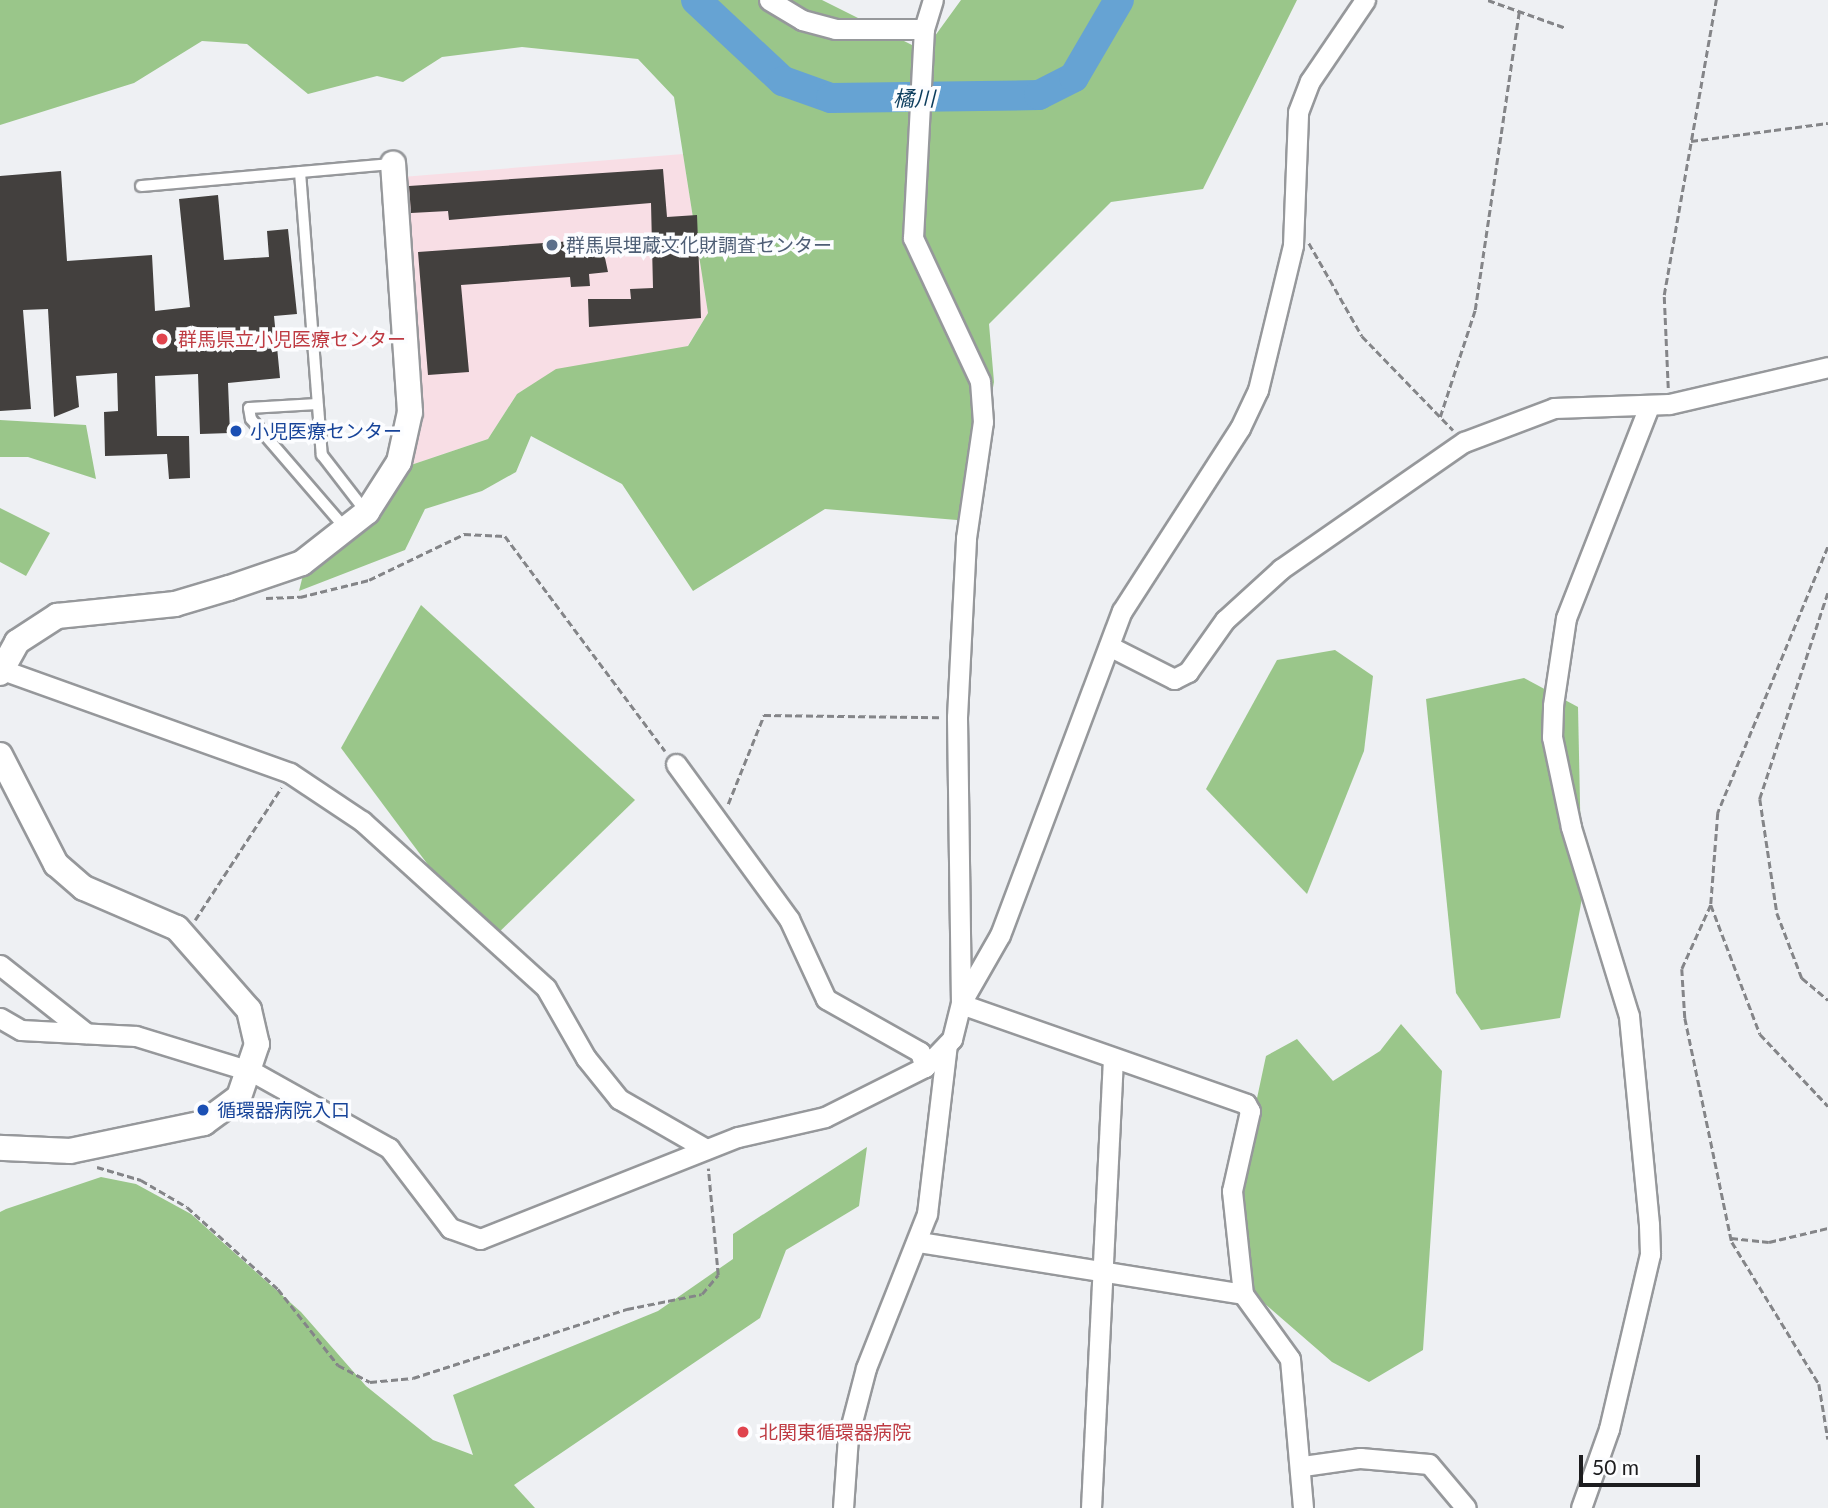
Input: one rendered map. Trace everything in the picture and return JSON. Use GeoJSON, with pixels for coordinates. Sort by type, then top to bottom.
{"type":"FeatureCollection","features":[{"type":"Feature","properties":{"kind":"street"},"geometry":{"type":"LineString","coordinates":[[769,0],[802,20],[835,29],[924,29]]}},
{"type":"Feature","properties":{"kind":"street"},"geometry":{"type":"LineString","coordinates":[[933,0],[924,29],[925,112],[913,238],[980,381],[983,422],[966,538],[957,717],[961,1004]]}},
{"type":"Feature","properties":{"kind":"street"},"geometry":{"type":"LineString","coordinates":[[843,1508],[848,1437],[866,1368],[919,1242],[947,1045],[961,1004],[1000,935],[1122,611],[1240,428],[1258,390],[1293,238],[1298,112],[1310,80],[1365,0]]}},
{"type":"Feature","properties":{"kind":"street"},"geometry":{"type":"LineString","coordinates":[[393,164],[410,412],[399,461],[367,512],[348,531],[302,563],[200,597],[57,615],[17,642],[0,671],[290,773],[362,821],[546,988],[619,1099],[706,1149]]}},
{"type":"Feature","properties":{"kind":"street"},"geometry":{"type":"LineString","coordinates":[[1109,646],[1174,679],[1188,672],[1225,620],[1281,569],[1464,442],[1555,408],[1669,404],[1828,367]]}},
{"type":"Feature","properties":{"kind":"street"},"geometry":{"type":"LineString","coordinates":[[1581,1508],[1609,1429],[1649,1234],[1629,1016],[1570,827],[1552,737],[1553,705],[1566,618],[1649,406]]}},
{"type":"Feature","properties":{"kind":"street"},"geometry":{"type":"LineString","coordinates":[[0,755],[56,864],[84,888],[148,912],[185,936],[249,1010],[257,1032],[253,1072],[230,1107],[204,1123],[70,1151],[0,1148]]}},
{"type":"Feature","properties":{"kind":"street"},"geometry":{"type":"LineString","coordinates":[[676,764],[789,919],[826,999],[920,1052],[925,1067]]}},
{"type":"Feature","properties":{"kind":"street"},"geometry":{"type":"LineString","coordinates":[[0,965],[86,1033]]}},
{"type":"Feature","properties":{"kind":"street"},"geometry":{"type":"LineString","coordinates":[[961,1004],[1113,1060],[1247,1104],[1250,1111],[1232,1191],[1243,1294],[1290,1359],[1303,1466],[1303,1508]]}},
{"type":"Feature","properties":{"kind":"street"},"geometry":{"type":"LineString","coordinates":[[0,1018],[20,1030],[136,1036],[253,1072],[389,1148],[450,1228],[480,1239],[706,1149],[825,1117],[925,1067],[947,1045]]}},
{"type":"Feature","properties":{"kind":"street"},"geometry":{"type":"LineString","coordinates":[[1091,1508],[1113,1060]]}},
{"type":"Feature","properties":{"kind":"street"},"geometry":{"type":"LineString","coordinates":[[919,1242],[1243,1294]]}},
{"type":"Feature","properties":{"kind":"street"},"geometry":{"type":"LineString","coordinates":[[1303,1466],[1360,1458],[1429,1464],[1466,1508]]}},
{"type":"Feature","properties":{"kind":"lane"},"geometry":{"type":"LineString","coordinates":[[141,186],[393,164]]}},
{"type":"Feature","properties":{"kind":"lane"},"geometry":{"type":"LineString","coordinates":[[300,172],[322,455],[367,512]]}},
{"type":"Feature","properties":{"kind":"lane"},"geometry":{"type":"LineString","coordinates":[[317,404],[249,408],[251,419],[348,531]]}},
{"type":"Feature","properties":{"kind":"path"},"geometry":{"type":"LineString","coordinates":[[1488,0],[1566,28]]}},
{"type":"Feature","properties":{"kind":"path"},"geometry":{"type":"LineString","coordinates":[[1669,404],[1664,295],[1716,0]]}},
{"type":"Feature","properties":{"kind":"path"},"geometry":{"type":"LineString","coordinates":[[1440,417],[1475,310],[1519,11]]}},
{"type":"Feature","properties":{"kind":"path"},"geometry":{"type":"LineString","coordinates":[[1691,141],[1828,123]]}},
{"type":"Feature","properties":{"kind":"path"},"geometry":{"type":"LineString","coordinates":[[1293,238],[1313,244],[1362,336],[1464,442]]}},
{"type":"Feature","properties":{"kind":"path"},"geometry":{"type":"LineString","coordinates":[[255,599],[300,597],[369,580],[464,534],[505,536],[676,764]]}},
{"type":"Feature","properties":{"kind":"path"},"geometry":{"type":"LineString","coordinates":[[1828,547],[1718,813],[1711,905],[1682,969],[1685,1018],[1731,1238],[1818,1384],[1828,1439]]}},
{"type":"Feature","properties":{"kind":"path"},"geometry":{"type":"LineString","coordinates":[[1828,593],[1760,799],[1777,913],[1802,978],[1828,1000]]}},
{"type":"Feature","properties":{"kind":"path"},"geometry":{"type":"LineString","coordinates":[[722,828],[764,715],[957,717]]}},
{"type":"Feature","properties":{"kind":"path"},"geometry":{"type":"LineString","coordinates":[[185,936],[290,773]]}},
{"type":"Feature","properties":{"kind":"path"},"geometry":{"type":"LineString","coordinates":[[1711,905],[1760,1034],[1828,1106]]}},
{"type":"Feature","properties":{"kind":"path"},"geometry":{"type":"LineString","coordinates":[[70,1151],[187,1207],[278,1289],[338,1365],[370,1382],[413,1378],[627,1309],[702,1294],[718,1275],[706,1149]]}},
{"type":"Feature","properties":{"kind":"path"},"geometry":{"type":"LineString","coordinates":[[1731,1238],[1769,1242],[1828,1228]]}},
{"type":"Feature","properties":{"kind":"shaded area","name":"群馬県埋蔵文化財調査センター"},"geometry":{"type":"Polygon","coordinates":[[[683,154],[708,313],[687,347],[556,370],[517,394],[488,439],[405,467],[402,177],[683,154]]]}},
{"type":"Feature","properties":{"kind":"green space"},"geometry":{"type":"Polygon","coordinates":[[[0,0],[822,0],[924,51],[961,0],[1297,0],[1203,189],[1111,202],[989,324],[994,382],[969,521],[825,509],[693,591],[622,484],[531,436],[516,472],[482,491],[425,509],[405,550],[299,591],[305,567],[405,467],[488,439],[517,394],[556,369],[688,346],[708,313],[674,97],[638,59],[522,47],[442,57],[403,82],[377,76],[308,94],[247,44],[202,41],[134,83],[0,125],[0,0]]]}},
{"type":"Feature","properties":{"kind":"green space"},"geometry":{"type":"Polygon","coordinates":[[[0,420],[86,425],[96,479],[28,457],[0,457],[0,420]]]}},
{"type":"Feature","properties":{"kind":"green space"},"geometry":{"type":"Polygon","coordinates":[[[0,508],[50,533],[26,576],[0,562],[0,508]]]}},
{"type":"Feature","properties":{"kind":"green space"},"geometry":{"type":"Polygon","coordinates":[[[421,605],[635,800],[487,944],[341,748],[421,605]]]}},
{"type":"Feature","properties":{"kind":"green space"},"geometry":{"type":"Polygon","coordinates":[[[1335,650],[1373,676],[1364,751],[1307,894],[1206,789],[1277,660],[1335,650]]]}},
{"type":"Feature","properties":{"kind":"green space"},"geometry":{"type":"Polygon","coordinates":[[[1524,678],[1578,707],[1582,898],[1560,1018],[1481,1030],[1456,993],[1426,699],[1524,678]]]}},
{"type":"Feature","properties":{"kind":"green space"},"geometry":{"type":"Polygon","coordinates":[[[1401,1024],[1442,1071],[1423,1350],[1369,1382],[1332,1362],[1249,1290],[1237,1192],[1266,1056],[1297,1039],[1333,1081],[1380,1051],[1401,1024]]]}},
{"type":"Feature","properties":{"kind":"green space"},"geometry":{"type":"Polygon","coordinates":[[[867,1147],[859,1206],[786,1250],[760,1318],[514,1485],[535,1508],[0,1508],[0,1212],[6,1209],[101,1177],[136,1184],[191,1214],[301,1312],[366,1386],[433,1440],[473,1455],[453,1395],[658,1311],[733,1259],[733,1234],[867,1147]]]}},
{"type":"Feature","properties":{"kind":"building"},"geometry":{"type":"Polygon","coordinates":[[[663,169],[667,217],[697,215],[701,318],[589,327],[588,299],[631,299],[630,289],[653,288],[651,203],[449,220],[448,211],[411,213],[409,186],[663,169]]]}},
{"type":"Feature","properties":{"kind":"building"},"geometry":{"type":"Polygon","coordinates":[[[61,171],[67,261],[152,255],[155,311],[190,307],[179,199],[218,195],[224,260],[269,257],[267,231],[288,229],[297,314],[274,316],[280,378],[228,383],[230,433],[200,434],[198,374],[155,376],[157,436],[189,436],[190,478],[169,479],[167,454],[105,456],[104,412],[118,411],[117,373],[76,376],[79,407],[54,417],[48,309],[23,310],[31,409],[0,411],[0,176],[61,171]]]}},
{"type":"Feature","properties":{"kind":"building"},"geometry":{"type":"Polygon","coordinates":[[[601,239],[608,272],[589,274],[590,286],[571,287],[570,277],[461,285],[469,372],[428,375],[418,252],[601,239]]]}},
{"type":"Feature","properties":{"kind":"waterway","name":"橘川"},"geometry":{"type":"LineString","coordinates":[[696,0],[783,81],[831,98],[1039,95],[1074,77],[1119,0]]}},
{"type":"Feature","properties":{"kind":"place","name":"群馬県埋蔵文化財調査センター"},"geometry":{"type":"Point","coordinates":[552,245]}},
{"type":"Feature","properties":{"kind":"place","name":"群馬県立小児医療センター"},"geometry":{"type":"Point","coordinates":[162,339]}},
{"type":"Feature","properties":{"kind":"place","name":"小児医療センター"},"geometry":{"type":"Point","coordinates":[236,431]}},
{"type":"Feature","properties":{"kind":"place","name":"循環器病院入口"},"geometry":{"type":"Point","coordinates":[203,1110]}},
{"type":"Feature","properties":{"kind":"place","name":"北関東循環器病院"},"geometry":{"type":"Point","coordinates":[743,1432]}}]}
